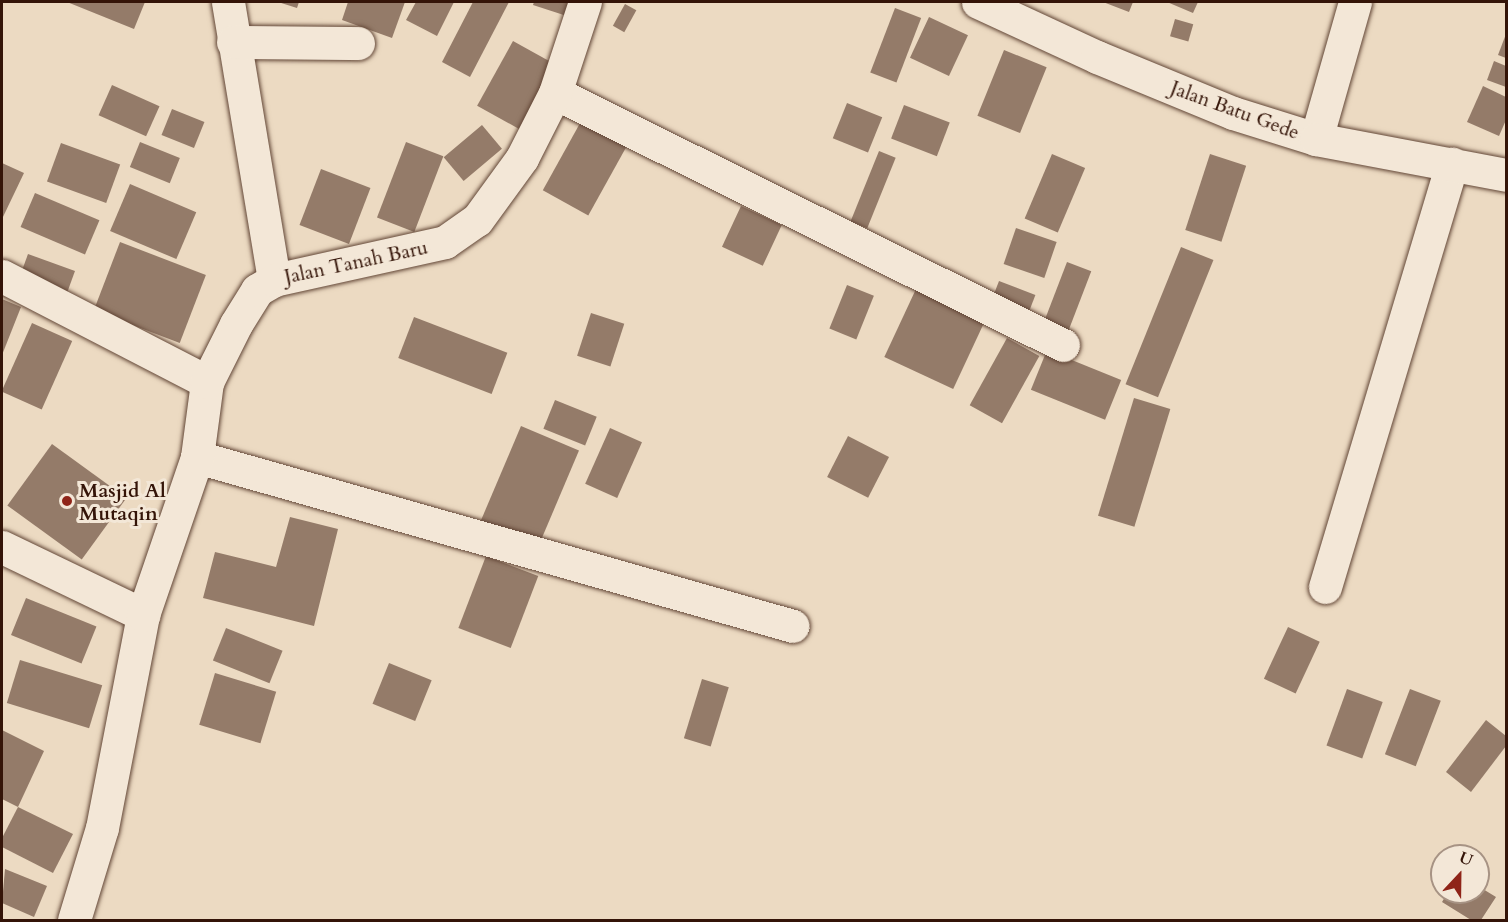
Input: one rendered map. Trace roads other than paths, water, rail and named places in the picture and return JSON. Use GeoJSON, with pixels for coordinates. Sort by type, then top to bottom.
{"type":"FeatureCollection","features":[{"type":"Feature","properties":{"kind":"street"},"geometry":{"type":"LineString","coordinates":[[228,2],[274,280]]}},
{"type":"Feature","properties":{"kind":"street"},"geometry":{"type":"LineString","coordinates":[[585,2],[555,93],[1063,345]]}},
{"type":"Feature","properties":{"kind":"street","name":"Jalan Batu Gede"},"geometry":{"type":"LineString","coordinates":[[978,2],[1097,57],[1222,109],[1316,139],[1506,175]]}},
{"type":"Feature","properties":{"kind":"street"},"geometry":{"type":"LineString","coordinates":[[1316,139],[1355,2]]}},
{"type":"Feature","properties":{"kind":"street"},"geometry":{"type":"LineString","coordinates":[[233,42],[358,43]]}},
{"type":"Feature","properties":{"kind":"street","name":"Jalan Tanah Baru"},"geometry":{"type":"LineString","coordinates":[[74,921],[102,828],[143,615],[196,457],[207,382],[257,290],[274,280],[445,242],[477,220],[495,200],[522,158],[555,93]]}},
{"type":"Feature","properties":{"kind":"street"},"geometry":{"type":"LineString","coordinates":[[1325,588],[1452,165]]}},
{"type":"Feature","properties":{"kind":"street"},"geometry":{"type":"LineString","coordinates":[[2,276],[207,382]]}},
{"type":"Feature","properties":{"kind":"street"},"geometry":{"type":"LineString","coordinates":[[196,457],[792,626]]}},
{"type":"Feature","properties":{"kind":"street"},"geometry":{"type":"LineString","coordinates":[[2,547],[143,615]]}},
{"type":"Feature","properties":{"kind":"place","name":"Masjid Al Mutaqin"},"geometry":{"type":"Point","coordinates":[67,501]}}]}
